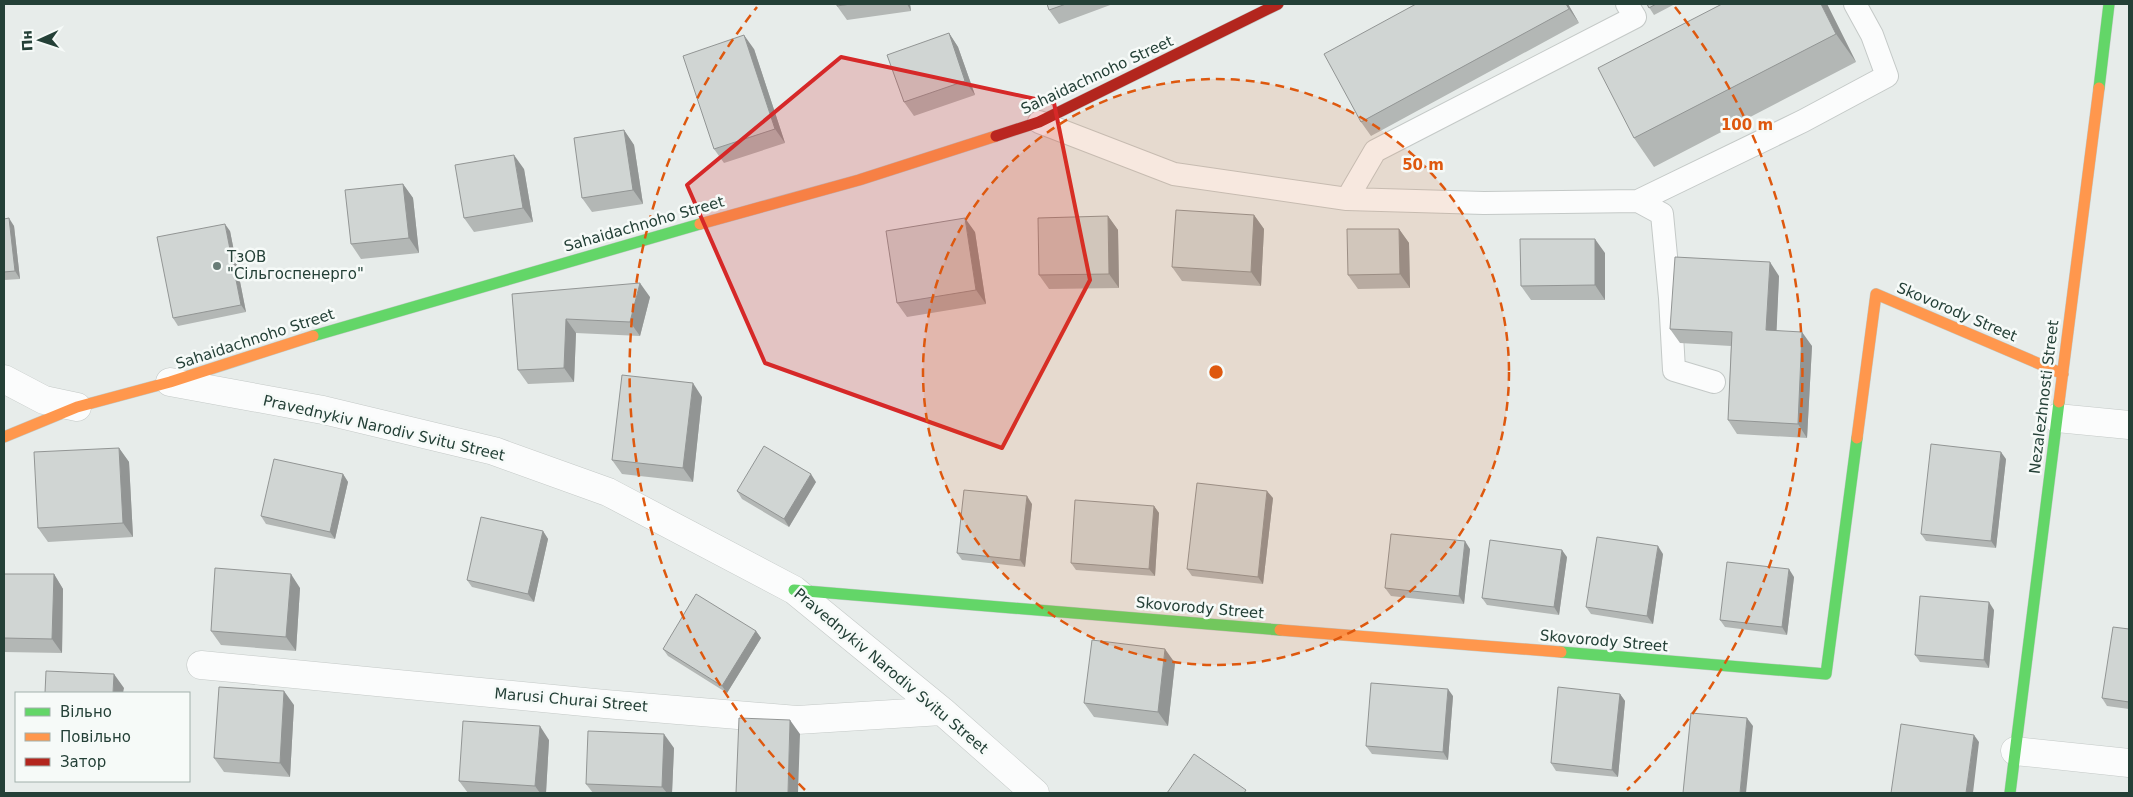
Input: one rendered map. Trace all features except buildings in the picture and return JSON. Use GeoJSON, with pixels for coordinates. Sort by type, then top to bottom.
{"type":"FeatureCollection","features":[{"type":"Feature","properties":{"kind":"street","name":"Sahaidachnoho Street"},"geometry":{"type":"LineString","coordinates":[[4,436],[77,407],[170,382],[351,324],[859,180],[1039,122],[1278,4]]}},
{"type":"Feature","properties":{"kind":"street","name":"Nezalezhnosti Street"},"geometry":{"type":"LineString","coordinates":[[2010,793],[2109,4]]}},
{"type":"Feature","properties":{"kind":"street","name":"Skovorody Street"},"geometry":{"type":"LineString","coordinates":[[794,590],[1826,674],[1876,294],[2063,374]]}},
{"type":"Feature","properties":{"kind":"street"},"geometry":{"type":"LineString","coordinates":[[4,379],[44,400],[77,407]]}},
{"type":"Feature","properties":{"kind":"street","name":"Pravednykiv Narodiv Svitu Street"},"geometry":{"type":"LineString","coordinates":[[170,382],[322,410],[494,451],[608,492],[794,590],[942,711],[1035,793]]}},
{"type":"Feature","properties":{"kind":"street"},"geometry":{"type":"LineString","coordinates":[[2056,418],[2129,425]]}},
{"type":"Feature","properties":{"kind":"street","name":"Marusi Churai Street"},"geometry":{"type":"LineString","coordinates":[[201,665],[595,703],[797,720],[942,711]]}},
{"type":"Feature","properties":{"kind":"street"},"geometry":{"type":"LineString","coordinates":[[2015,751],[2129,763]]}},
{"type":"Feature","properties":{"kind":"lane"},"geometry":{"type":"LineString","coordinates":[[1347,199],[1375,151],[1635,17],[1627,4]]}},
{"type":"Feature","properties":{"kind":"lane"},"geometry":{"type":"LineString","coordinates":[[1039,122],[1174,174],[1347,199],[1484,203],[1638,201],[1803,121],[1887,76],[1872,35],[1855,4]]}},
{"type":"Feature","properties":{"kind":"lane"},"geometry":{"type":"LineString","coordinates":[[1638,201],[1662,214],[1670,298],[1674,370],[1714,382]]}},
{"type":"Feature","properties":{"kind":"highlighted area"},"geometry":{"type":"Polygon","coordinates":[[[841,57],[1054,103],[1090,280],[1002,448],[765,363],[687,185],[841,57]]]}},
{"type":"Feature","properties":{"kind":"traffic: fast"},"geometry":{"type":"LineString","coordinates":[[2099,88],[2109,4]]}},
{"type":"Feature","properties":{"kind":"traffic: fast"},"geometry":{"type":"LineString","coordinates":[[313,336],[700,224]]}},
{"type":"Feature","properties":{"kind":"traffic: fast"},"geometry":{"type":"LineString","coordinates":[[2010,793],[2059,402]]}},
{"type":"Feature","properties":{"kind":"traffic: fast"},"geometry":{"type":"LineString","coordinates":[[1561,652],[1826,674],[1857,438]]}},
{"type":"Feature","properties":{"kind":"traffic: fast"},"geometry":{"type":"LineString","coordinates":[[794,590],[1280,630]]}},
{"type":"Feature","properties":{"kind":"traffic: slow"},"geometry":{"type":"LineString","coordinates":[[2059,402],[2099,88]]}},
{"type":"Feature","properties":{"kind":"traffic: slow"},"geometry":{"type":"LineString","coordinates":[[700,224],[859,180],[996,136]]}},
{"type":"Feature","properties":{"kind":"traffic: slow"},"geometry":{"type":"LineString","coordinates":[[1857,438],[1876,294],[2063,374]]}},
{"type":"Feature","properties":{"kind":"traffic: slow"},"geometry":{"type":"LineString","coordinates":[[4,437],[77,407],[170,382],[313,336]]}},
{"type":"Feature","properties":{"kind":"traffic: slow"},"geometry":{"type":"LineString","coordinates":[[1280,630],[1561,652]]}},
{"type":"Feature","properties":{"kind":"traffic: jam"},"geometry":{"type":"LineString","coordinates":[[996,136],[1039,122],[1278,4]]}},
{"type":"Feature","properties":{"kind":"place","name":"ТзОВ \"Сільгоспенерго\""},"geometry":{"type":"Point","coordinates":[217,266]}}]}
